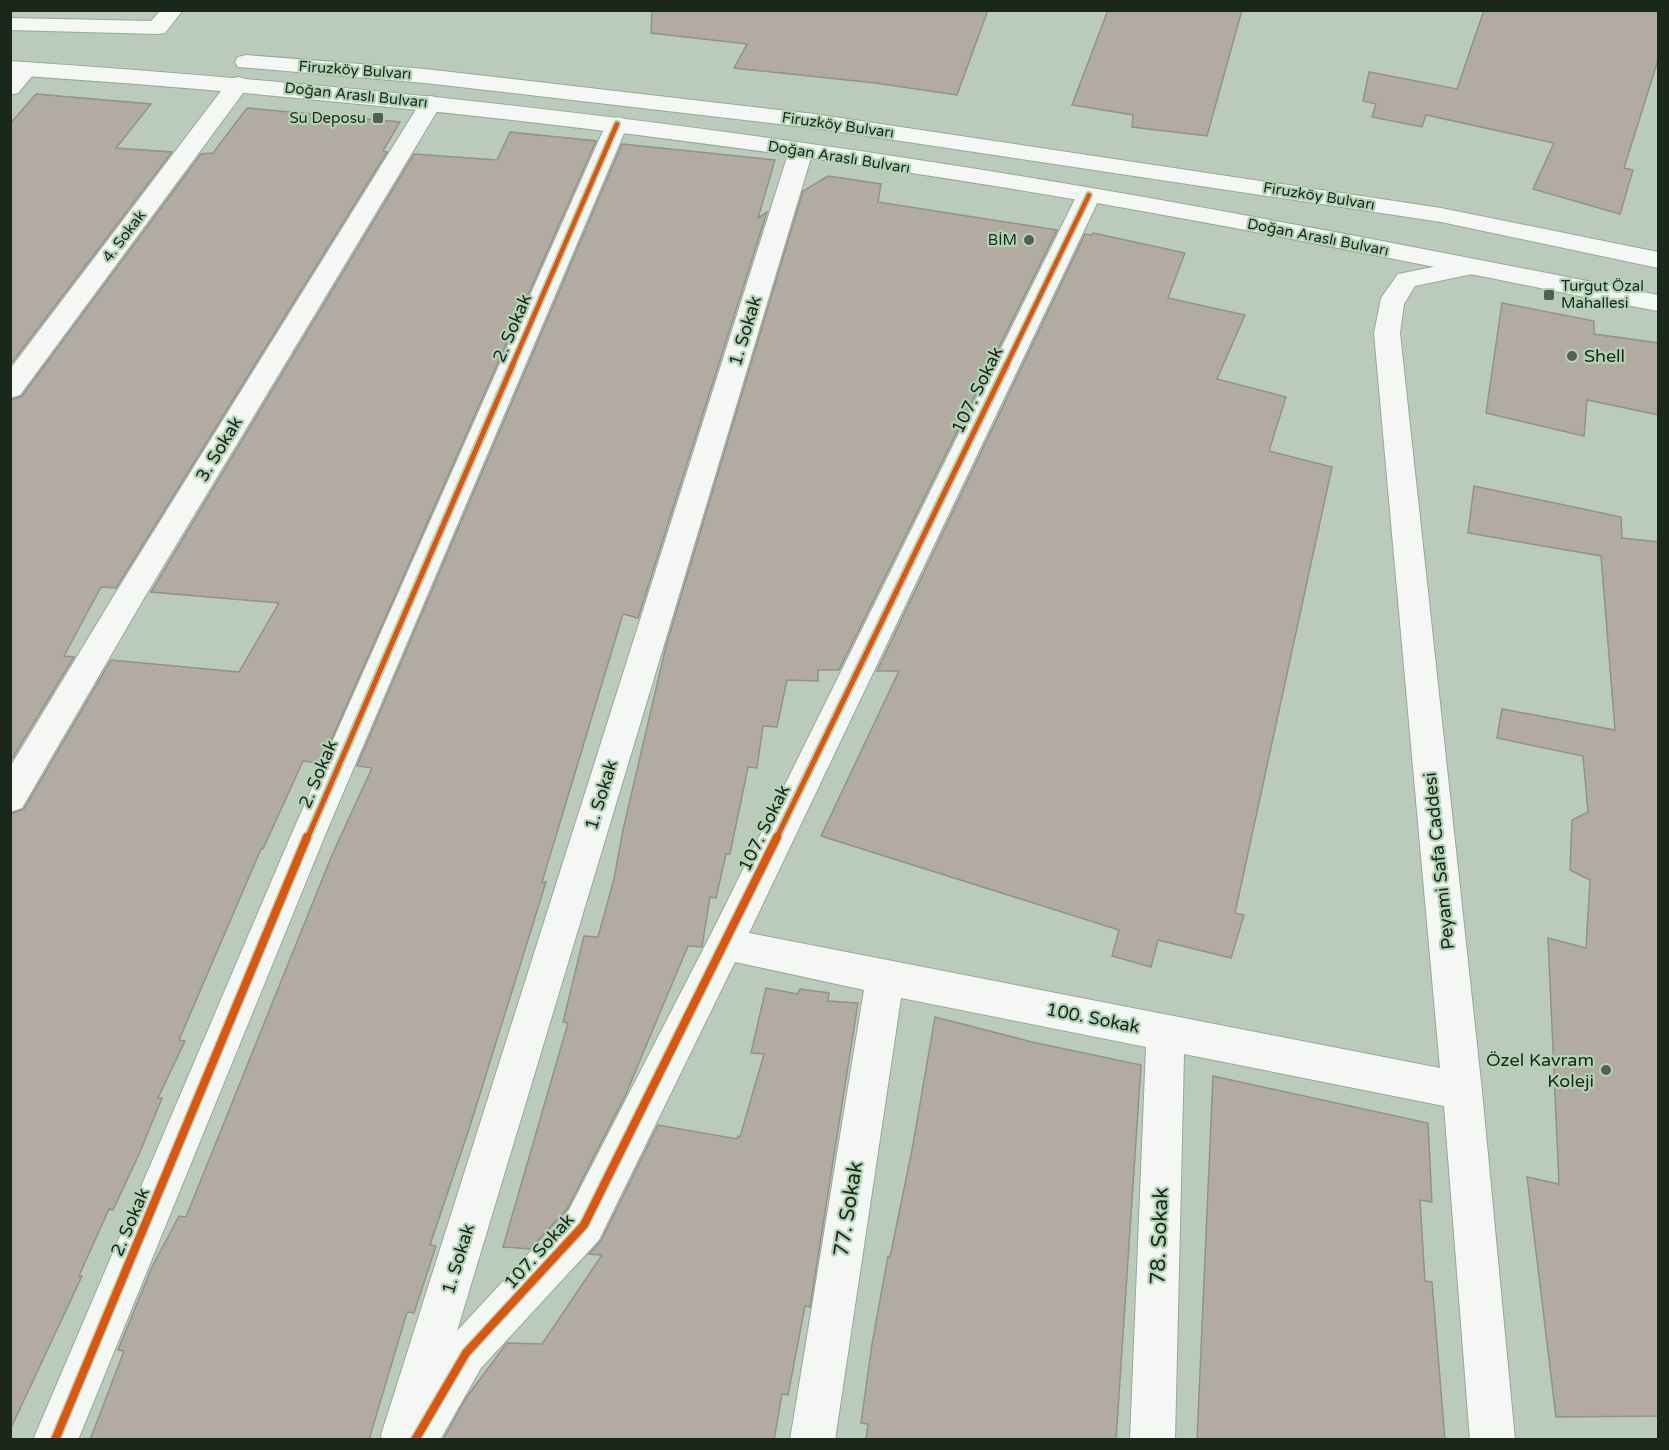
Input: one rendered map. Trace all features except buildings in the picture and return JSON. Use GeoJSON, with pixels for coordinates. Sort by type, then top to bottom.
{"type":"FeatureCollection","features":[{"type":"Feature","properties":{"kind":"street"},"geometry":{"type":"LineString","coordinates":[[10,24],[157,28],[173,10]]}},
{"type":"Feature","properties":{"kind":"street"},"geometry":{"type":"LineString","coordinates":[[14,69],[178,58]]}},
{"type":"Feature","properties":{"kind":"street","name":"Firuzköy Bulvarı"},"geometry":{"type":"LineString","coordinates":[[224,61],[425,76],[631,98],[814,121],[1441,215],[1659,260]]}},
{"type":"Feature","properties":{"kind":"street","name":"Doğan Araslı Bulvarı"},"geometry":{"type":"LineString","coordinates":[[14,69],[238,84],[431,103],[617,124],[801,150],[1089,195],[1659,303]]}},
{"type":"Feature","properties":{"kind":"street","name":"4. Sokak"},"geometry":{"type":"LineString","coordinates":[[10,388],[238,84]]}},
{"type":"Feature","properties":{"kind":"street","name":"3. Sokak"},"geometry":{"type":"LineString","coordinates":[[10,798],[138,582],[431,103]]}},
{"type":"Feature","properties":{"kind":"street","name":"2. Sokak"},"geometry":{"type":"LineString","coordinates":[[55,1440],[314,822],[617,124]]}},
{"type":"Feature","properties":{"kind":"street","name":"1. Sokak"},"geometry":{"type":"LineString","coordinates":[[402,1440],[801,150]]}},
{"type":"Feature","properties":{"kind":"street"},"geometry":{"type":"LineString","coordinates":[[1014,183],[1083,178],[1105,180],[1337,224],[1354,223],[1363,219],[1365,214],[1362,208],[1347,200]]}},
{"type":"Feature","properties":{"kind":"street","name":"107. Sokak"},"geometry":{"type":"LineString","coordinates":[[415,1440],[466,1353],[584,1225],[725,944],[1089,195]]}},
{"type":"Feature","properties":{"kind":"street"},"geometry":{"type":"LineString","coordinates":[[1399,286],[1398,252],[1410,240],[1423,234],[1441,232],[1573,255],[1645,265],[1659,264]]}},
{"type":"Feature","properties":{"kind":"street"},"geometry":{"type":"LineString","coordinates":[[1399,286],[1407,280],[1426,274],[1473,267]]}},
{"type":"Feature","properties":{"kind":"street","name":"Peyami Safa Caddesi"},"geometry":{"type":"LineString","coordinates":[[1399,286],[1388,306],[1387,333],[1462,1091],[1493,1440]]}},
{"type":"Feature","properties":{"kind":"street","name":"100. Sokak"},"geometry":{"type":"LineString","coordinates":[[725,944],[885,978],[1462,1091]]}},
{"type":"Feature","properties":{"kind":"street","name":"77. Sokak"},"geometry":{"type":"LineString","coordinates":[[812,1440],[885,978]]}},
{"type":"Feature","properties":{"kind":"street","name":"78. Sokak"},"geometry":{"type":"LineString","coordinates":[[1152,1440],[1166,1032]]}},
{"type":"Feature","properties":{"kind":"cycle path"},"geometry":{"type":"LineString","coordinates":[[55,1440],[309,833],[617,124]]}},
{"type":"Feature","properties":{"kind":"cycle path"},"geometry":{"type":"LineString","coordinates":[[415,1440],[466,1353],[584,1225],[725,944],[1089,195]]}},
{"type":"Feature","properties":{"kind":"place","name":"Su Deposu"},"geometry":{"type":"Point","coordinates":[378,118]}},
{"type":"Feature","properties":{"kind":"place","name":"BİM"},"geometry":{"type":"Point","coordinates":[1029,240]}},
{"type":"Feature","properties":{"kind":"place","name":"Turgut Özal Mahallesi"},"geometry":{"type":"Point","coordinates":[1549,295]}},
{"type":"Feature","properties":{"kind":"place","name":"Shell"},"geometry":{"type":"Point","coordinates":[1572,356]}},
{"type":"Feature","properties":{"kind":"place","name":"Özel Kavram Koleji"},"geometry":{"type":"Point","coordinates":[1606,1070]}}]}
